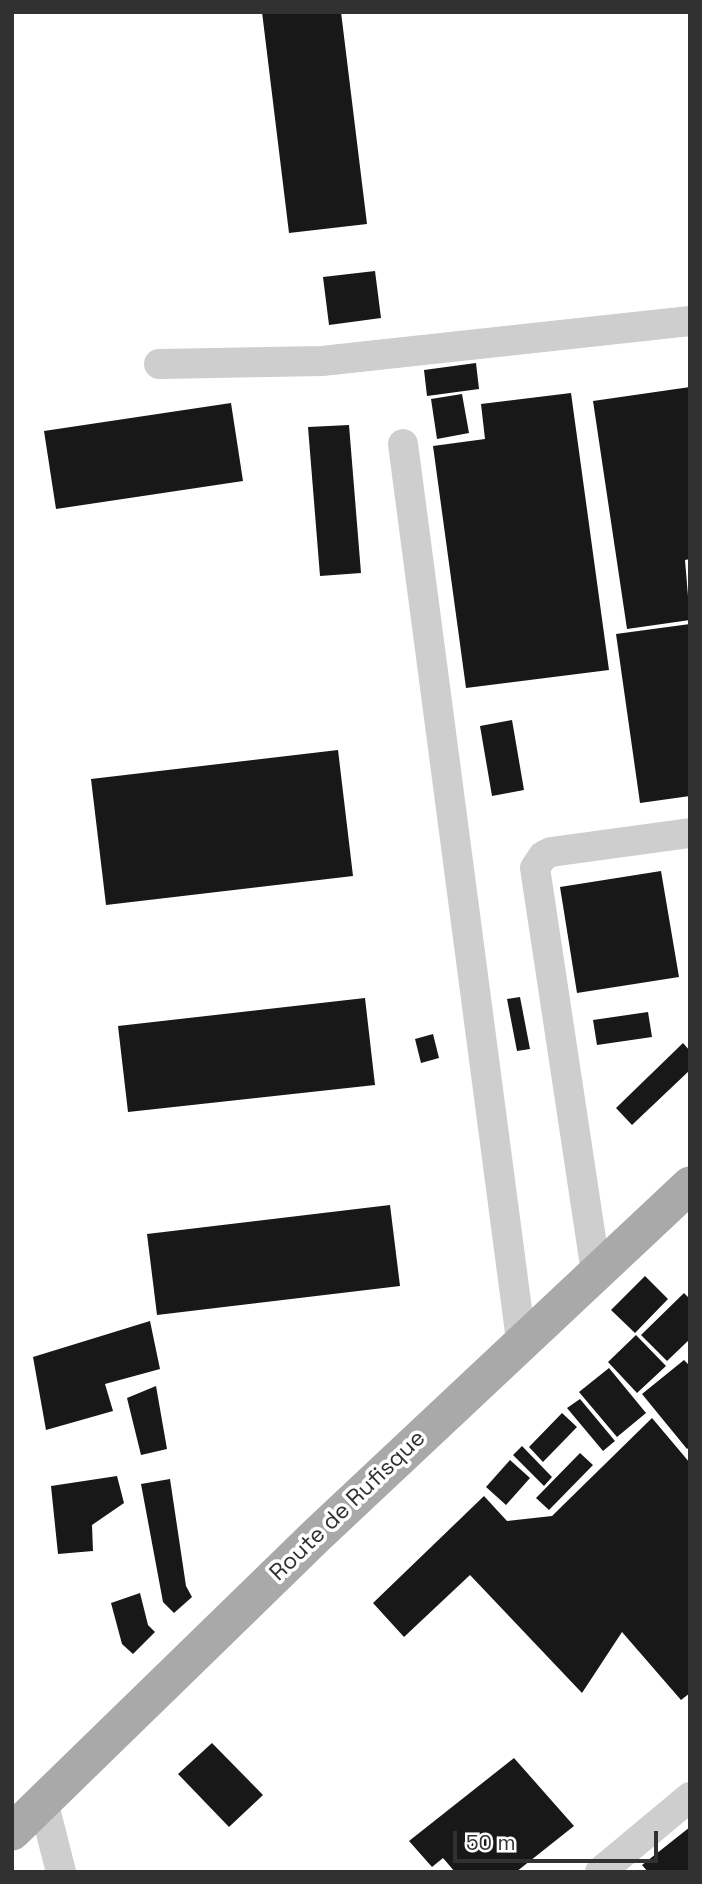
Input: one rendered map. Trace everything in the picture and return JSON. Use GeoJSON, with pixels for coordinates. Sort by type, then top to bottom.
{"type":"FeatureCollection","features":[{"type":"Feature","properties":{"kind":"main road","name":"Route de Rufisque"},"geometry":{"type":"LineString","coordinates":[[12,1832],[522,1340],[690,1185]]}},
{"type":"Feature","properties":{"kind":"street"},"geometry":{"type":"LineString","coordinates":[[159,364],[322,361],[690,321]]}},
{"type":"Feature","properties":{"kind":"street"},"geometry":{"type":"LineString","coordinates":[[403,444],[522,1340]]}},
{"type":"Feature","properties":{"kind":"street"},"geometry":{"type":"LineString","coordinates":[[596,1272],[535,868],[543,856],[551,852],[690,833]]}},
{"type":"Feature","properties":{"kind":"street"},"geometry":{"type":"LineString","coordinates":[[600,1872],[690,1797]]}},
{"type":"Feature","properties":{"kind":"street"},"geometry":{"type":"LineString","coordinates":[[43,1801],[61,1872]]}},
{"type":"Feature","properties":{"kind":"building"},"geometry":{"type":"Polygon","coordinates":[[[262,12],[341,12],[367,224],[289,233],[262,12]]]}},
{"type":"Feature","properties":{"kind":"building"},"geometry":{"type":"Polygon","coordinates":[[[375,271],[381,318],[329,325],[323,277],[375,271]]]}},
{"type":"Feature","properties":{"kind":"building"},"geometry":{"type":"Polygon","coordinates":[[[476,363],[479,389],[427,396],[424,370],[476,363]]]}},
{"type":"Feature","properties":{"kind":"building"},"geometry":{"type":"Polygon","coordinates":[[[690,387],[690,559],[685,560],[690,620],[627,629],[593,401],[690,387]]]}},
{"type":"Feature","properties":{"kind":"building"},"geometry":{"type":"Polygon","coordinates":[[[571,393],[609,670],[466,688],[433,446],[485,439],[481,404],[571,393]]]}},
{"type":"Feature","properties":{"kind":"building"},"geometry":{"type":"Polygon","coordinates":[[[462,394],[469,433],[437,439],[431,399],[462,394]]]}},
{"type":"Feature","properties":{"kind":"building"},"geometry":{"type":"Polygon","coordinates":[[[231,403],[243,481],[56,509],[44,431],[231,403]]]}},
{"type":"Feature","properties":{"kind":"building"},"geometry":{"type":"Polygon","coordinates":[[[349,425],[361,573],[320,576],[308,427],[349,425]]]}},
{"type":"Feature","properties":{"kind":"building"},"geometry":{"type":"Polygon","coordinates":[[[690,624],[690,796],[640,803],[616,634],[690,624]]]}},
{"type":"Feature","properties":{"kind":"building"},"geometry":{"type":"Polygon","coordinates":[[[512,720],[524,790],[492,796],[480,726],[512,720]]]}},
{"type":"Feature","properties":{"kind":"building"},"geometry":{"type":"Polygon","coordinates":[[[338,750],[353,876],[106,905],[91,779],[338,750]]]}},
{"type":"Feature","properties":{"kind":"building"},"geometry":{"type":"Polygon","coordinates":[[[661,871],[679,977],[577,993],[560,887],[661,871]]]}},
{"type":"Feature","properties":{"kind":"building"},"geometry":{"type":"Polygon","coordinates":[[[520,997],[530,1049],[517,1051],[507,999],[520,997]]]}},
{"type":"Feature","properties":{"kind":"building"},"geometry":{"type":"Polygon","coordinates":[[[365,998],[375,1085],[128,1112],[118,1026],[365,998]]]}},
{"type":"Feature","properties":{"kind":"building"},"geometry":{"type":"Polygon","coordinates":[[[648,1012],[652,1037],[597,1045],[593,1020],[648,1012]]]}},
{"type":"Feature","properties":{"kind":"building"},"geometry":{"type":"Polygon","coordinates":[[[433,1034],[439,1058],[421,1063],[415,1039],[433,1034]]]}},
{"type":"Feature","properties":{"kind":"building"},"geometry":{"type":"Polygon","coordinates":[[[683,1043],[690,1051],[690,1070],[632,1125],[616,1108],[683,1043]]]}},
{"type":"Feature","properties":{"kind":"building"},"geometry":{"type":"Polygon","coordinates":[[[390,1205],[400,1286],[157,1315],[147,1234],[390,1205]]]}},
{"type":"Feature","properties":{"kind":"building"},"geometry":{"type":"Polygon","coordinates":[[[645,1276],[668,1299],[635,1333],[611,1310],[645,1276]]]}},
{"type":"Feature","properties":{"kind":"building"},"geometry":{"type":"Polygon","coordinates":[[[684,1293],[690,1299],[690,1339],[667,1361],[641,1335],[684,1293]]]}},
{"type":"Feature","properties":{"kind":"building"},"geometry":{"type":"Polygon","coordinates":[[[150,1321],[160,1369],[105,1384],[113,1411],[46,1430],[33,1357],[150,1321]]]}},
{"type":"Feature","properties":{"kind":"building"},"geometry":{"type":"Polygon","coordinates":[[[636,1335],[666,1366],[637,1393],[608,1362],[636,1335]]]}},
{"type":"Feature","properties":{"kind":"building"},"geometry":{"type":"Polygon","coordinates":[[[684,1360],[690,1366],[690,1447],[687,1449],[642,1394],[684,1360]]]}},
{"type":"Feature","properties":{"kind":"building"},"geometry":{"type":"Polygon","coordinates":[[[609,1368],[646,1413],[617,1437],[579,1392],[609,1368]]]}},
{"type":"Feature","properties":{"kind":"building"},"geometry":{"type":"Polygon","coordinates":[[[156,1386],[167,1449],[141,1455],[127,1398],[156,1386]]]}},
{"type":"Feature","properties":{"kind":"building"},"geometry":{"type":"Polygon","coordinates":[[[580,1399],[615,1441],[603,1451],[567,1408],[580,1399]]]}},
{"type":"Feature","properties":{"kind":"building"},"geometry":{"type":"Polygon","coordinates":[[[562,1413],[577,1427],[543,1462],[529,1447],[562,1413]]]}},
{"type":"Feature","properties":{"kind":"building"},"geometry":{"type":"Polygon","coordinates":[[[652,1418],[690,1463],[690,1693],[681,1700],[622,1632],[582,1693],[470,1575],[404,1637],[373,1603],[484,1496],[507,1521],[552,1516],[652,1418]]]}},
{"type":"Feature","properties":{"kind":"building"},"geometry":{"type":"Polygon","coordinates":[[[522,1446],[552,1477],[544,1486],[513,1455],[522,1446]]]}},
{"type":"Feature","properties":{"kind":"building"},"geometry":{"type":"Polygon","coordinates":[[[580,1453],[593,1465],[549,1510],[536,1498],[580,1453]]]}},
{"type":"Feature","properties":{"kind":"building"},"geometry":{"type":"Polygon","coordinates":[[[510,1460],[530,1478],[506,1505],[486,1487],[510,1460]]]}},
{"type":"Feature","properties":{"kind":"building"},"geometry":{"type":"Polygon","coordinates":[[[117,1476],[124,1503],[92,1525],[93,1551],[58,1554],[51,1486],[117,1476]]]}},
{"type":"Feature","properties":{"kind":"building"},"geometry":{"type":"Polygon","coordinates":[[[170,1479],[186,1586],[192,1597],[174,1613],[163,1602],[141,1484],[170,1479]]]}},
{"type":"Feature","properties":{"kind":"building"},"geometry":{"type":"Polygon","coordinates":[[[140,1593],[148,1625],[155,1632],[133,1654],[122,1644],[111,1603],[140,1593]]]}},
{"type":"Feature","properties":{"kind":"building"},"geometry":{"type":"Polygon","coordinates":[[[212,1743],[263,1795],[229,1827],[178,1774],[212,1743]]]}},
{"type":"Feature","properties":{"kind":"building"},"geometry":{"type":"Polygon","coordinates":[[[514,1758],[574,1826],[516,1872],[455,1872],[443,1858],[432,1867],[409,1841],[514,1758]]]}},
{"type":"Feature","properties":{"kind":"building"},"geometry":{"type":"Polygon","coordinates":[[[690,1827],[690,1872],[648,1872],[642,1865],[690,1827]]]}}]}
